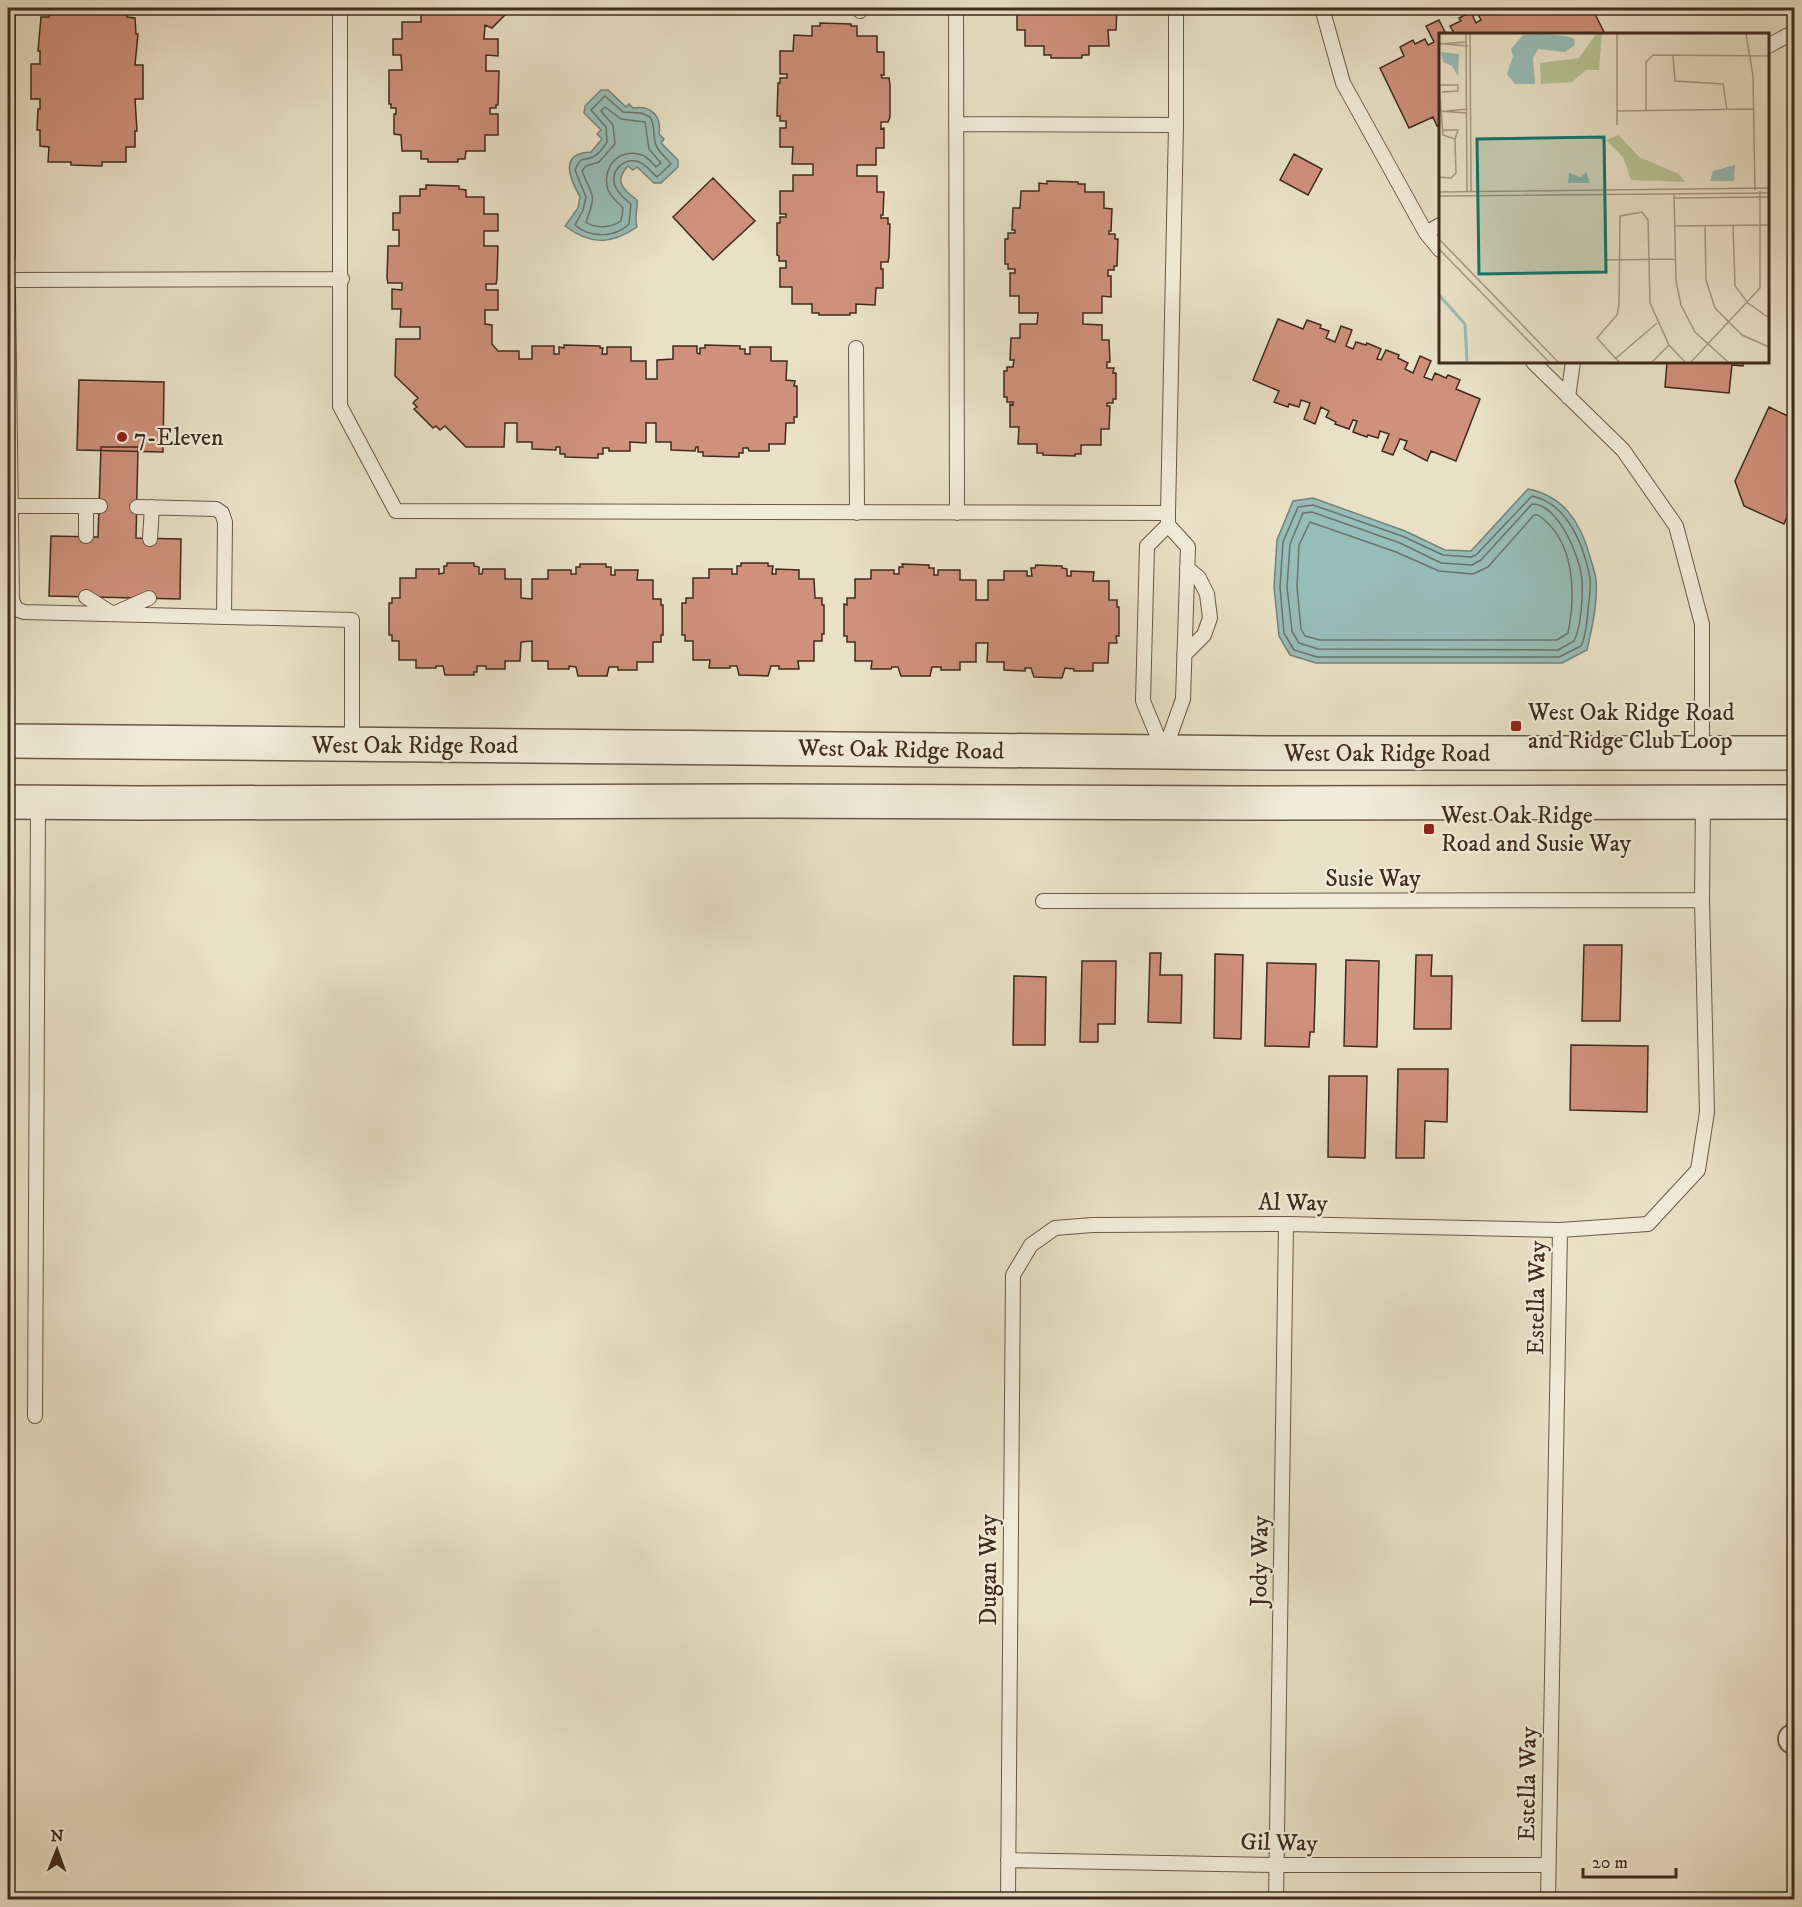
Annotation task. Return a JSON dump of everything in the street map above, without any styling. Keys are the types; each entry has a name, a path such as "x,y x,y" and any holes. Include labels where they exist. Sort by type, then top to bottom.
{"street":[{"name":"West Oak Ridge Road","path":"8,741 1164,752 1794,753"},
{"path":"1702,753 1703,801"},
{"name":"West Oak Ridge Road","path":"23,802 1794,802"}],"lane":[{"path":"8,8 8,255"},
{"path":"340,8 342,279 340,406 396,511 957,513 1168,519"},
{"path":"956,8 957,513"},
{"path":"1164,752 1143,701 1148,546 1168,519 1176,125 1176,8"},
{"path":"1322,8 1343,83 1426,233 1439,249"},
{"path":"1769,45 1794,32"},
{"path":"956,124 1176,125"},
{"path":"1426,233 1439,226"},
{"path":"8,280 342,279"},
{"path":"8,289 12,600 16,609 24,612 113,615 352,620 352,745"},
{"path":"856,348 857,513"},
{"path":"1534,363 1623,450 1676,526 1702,624 1702,753"},
{"path":"1568,397 1573,363"},
{"path":"11,506 93,506 86,536"},
{"path":"150,538 145,507 216,509 222,513 225,522 224,617"},
{"path":"1164,752 1183,699 1188,547 1168,519"},
{"path":"1184,656 1204,635 1210,618 1207,594 1199,578 1187,567"},
{"path":"86,597 113,615"},
{"path":"113,615 149,598"},
{"name":"Estella Way","path":"1548,1899 1560,1230 1648,1224 1698,1170 1707,1112 1702,900 1703,801"},
{"path":"23,802 35,1416"},
{"name":"Susie Way","path":"1043,901 1702,900"},
{"name":"Al Way","path":"1030,1245 1055,1228 1092,1225 1286,1224 1560,1230"},
{"name":"Jody Way","path":"1276,1899 1286,1224"},
{"name":"Dugan Way","path":"1008,1899 1013,1275 1030,1245"},
{"name":"Gil Way","path":"1008,1860 1277,1865 1548,1865"}],"water":[{"path":"601,90 608,90 626,107 629,104 633,108 645,108 654,113 659,122 659,134 664,139 661,143 678,160 678,167 661,183 654,183 637,167 633,170 628,166 621,180 627,192 637,200 637,227 609,240 583,237 565,226 578,208 580,197 570,175 570,162 581,153 591,152 602,139 597,134 601,130 584,113 585,106"},
{"path":"1528,489 1552,498 1561,505 1576,522 1582,533 1596,580 1594,615 1587,650 1562,663 1316,663 1290,655 1279,636 1274,587 1277,540 1293,501 1313,498 1405,531 1445,550 1471,551"}],"building":[{"path":"50,8 127,8 127,17 135,18 136,34 138,34 135,65 143,65 143,99 135,99 137,131 135,131 135,147 126,147 126,162 102,162 102,166 48,162 49,147 40,146 40,130 37,130 40,99 31,99 31,64 40,64 40,51 38,51 41,17 49,17"},
{"path":"397,8 512,8 492,28 485,25 484,39 498,39 498,56 486,55 486,71 499,71 498,105 496,108 490,108 490,114 498,114 498,135 485,135 485,151 466,151 465,159 458,159 458,162 428,162 428,159 421,159 421,151 402,151 401,135 394,134 396,108 391,108 389,104 389,70 402,70 401,55 393,55 393,39 402,39 402,22 421,22 421,11 397,10"},
{"path":"1114,8 1117,9 1116,30 1108,30 1109,46 1089,46 1089,55 1082,55 1082,58 1051,58 1051,55 1044,55 1044,46 1025,46 1025,30 1017,30 1017,9"},
{"path":"1482,8 1592,8 1604,33 1454,33 1450,26 1461,21 1459,18 1471,12 1476,23 1481,20 1476,10"},
{"path":"1439,20 1446,33 1439,33 1439,125 1437,126 1433,117 1409,128 1380,68 1404,56 1400,47 1413,40 1415,44 1425,39 1428,45 1434,42 1426,26"},
{"path":"820,23 851,24 851,26 857,26 857,36 877,36 877,52 884,52 884,75 881,75 882,78 889,78 890,85 890,117 888,122 881,122 881,129 884,128 884,148 876,148 876,165 857,165 857,176 877,176 877,192 884,192 881,218 888,218 888,224 890,224 889,257 888,262 881,262 883,288 876,288 875,305 856,304 856,313 850,313 850,315 812,313 812,304 792,304 792,287 780,287 780,268 786,268 786,261 779,261 777,255 777,223 780,223 780,217 786,217 786,214 780,214 780,191 793,191 793,175 813,175 813,164 792,164 793,147 780,147 780,128 786,128 786,121 780,121 780,116 777,116 778,83 780,83 780,78 787,78 787,74 780,74 780,51 793,51 794,35 812,36 812,26 820,26"},
{"path":"1294,154 1322,169 1308,195 1280,180"},
{"path":"713,178 755,221 713,260 673,217"},
{"path":"1047,181 1078,182 1078,184 1085,184 1085,192 1104,192 1104,208 1112,209 1109,234 1115,234 1115,239 1118,239 1117,266 1114,266 1114,270 1108,270 1108,276 1111,276 1111,297 1102,296 1102,313 1083,313 1083,324 1102,325 1102,340 1109,340 1110,362 1107,362 1107,368 1114,368 1113,373 1116,373 1116,399 1113,399 1113,403 1107,403 1107,406 1110,406 1109,429 1101,429 1101,445 1081,445 1081,454 1075,454 1075,456 1043,455 1043,453 1037,453 1037,444 1018,444 1019,427 1010,427 1010,404 1013,405 1013,402 1007,402 1007,397 1004,397 1004,371 1007,371 1007,367 1013,367 1014,360 1010,360 1011,338 1020,338 1020,324 1037,324 1038,313 1019,313 1019,296 1010,296 1010,273 1015,273 1015,269 1008,269 1008,264 1005,264 1005,239 1008,239 1008,233 1015,233 1015,230 1012,230 1013,208 1020,208 1021,191 1039,191 1039,183 1047,184"},
{"path":"426,185 459,186 459,189 466,190 466,197 484,197 484,214 498,214 498,231 484,231 484,246 498,246 496,284 486,284 486,290 498,290 498,310 485,310 485,324 492,325 492,344 498,351 519,351 519,359 532,359 532,346 554,346 554,354 559,354 559,347 564,348 564,345 600,346 603,348 602,354 607,354 607,347 631,347 631,361 646,361 646,379 657,379 657,360 673,359 673,346 697,346 697,353 700,354 700,348 705,348 705,345 740,346 740,349 745,349 745,354 750,354 750,347 771,347 771,361 787,361 786,380 795,381 794,386 797,386 797,417 794,417 794,423 786,423 785,444 769,444 769,451 749,451 748,448 743,448 743,453 739,453 739,457 703,456 703,452 698,452 698,447 695,451 671,450 671,442 656,442 656,423 646,423 646,443 630,442 630,451 609,451 609,448 603,448 603,454 598,454 598,458 565,457 565,454 560,454 560,447 556,447 556,450 532,449 532,442 517,442 517,423 505,423 504,447 466,447 445,426 440,430 436,426 433,428 414,409 417,407 413,403 418,398 395,376 396,339 420,339 420,327 400,327 401,309 392,309 392,289 402,290 402,283 388,283 387,278 388,246 399,246 399,230 393,230 393,213 400,213 400,196 420,196 420,189 426,189"},
{"path":"1278,319 1303,329 1307,320 1321,325 1320,328 1329,331 1326,338 1335,342 1341,326 1352,330 1346,346 1353,349 1356,342 1366,345 1367,343 1381,349 1377,359 1381,360 1386,350 1399,355 1398,358 1408,363 1405,369 1413,373 1420,356 1431,361 1424,377 1432,380 1435,373 1446,378 1448,375 1460,380 1456,389 1480,399 1456,461 1431,451 1427,461 1404,449 1407,441 1400,439 1393,455 1382,451 1389,434 1380,431 1378,438 1353,432 1357,421 1353,420 1349,429 1335,424 1336,422 1326,417 1329,411 1321,407 1315,424 1304,419 1310,403 1301,400 1299,407 1289,404 1288,407 1274,402 1279,391 1253,380"},
{"path":"1667,363 1743,363 1743,366 1732,365 1729,393 1665,387"},
{"path":"79,380 164,382 163,452 77,450"},
{"path":"1769,407 1794,419 1794,501 1784,524 1744,506 1735,481"},
{"path":"101,447 138,447 136,538 181,539 180,599 49,596 51,536 98,537"},
{"path":"447,563 474,563 474,566 479,567 479,574 482,574 483,569 505,569 505,579 521,579 521,598 532,599 532,579 548,579 548,570 571,570 571,574 576,574 576,567 580,567 580,564 606,564 606,567 611,567 611,575 615,575 615,570 638,570 637,580 653,580 653,599 661,599 661,605 663,605 663,635 661,635 661,642 653,642 653,662 637,662 637,670 618,670 618,667 609,667 607,676 578,676 576,667 548,669 548,661 532,661 532,641 521,642 520,661 505,661 505,669 486,669 486,666 477,666 477,672 474,672 474,675 445,675 443,666 416,668 416,660 399,660 399,641 392,641 392,635 389,635 389,603 392,603 392,598 400,598 400,578 416,578 416,569 439,569 439,574 444,573 444,566 447,566"},
{"path":"741,563 768,563 768,566 773,566 772,574 776,574 776,569 799,570 799,579 814,579 815,598 822,598 822,605 824,605 824,634 822,634 822,641 814,641 814,661 798,661 799,669 779,669 779,666 771,666 768,676 739,675 737,666 709,668 710,660 693,660 693,641 685,641 685,635 682,635 682,603 686,603 686,598 693,598 693,578 709,578 709,569 732,569 732,574 737,574 737,566 741,566"},
{"path":"902,564 929,565 929,568 934,568 934,575 938,575 938,570 960,570 960,580 976,580 976,600 988,600 988,580 1004,580 1004,571 1027,571 1027,576 1032,576 1031,568 1035,568 1036,565 1062,566 1067,569 1067,576 1071,576 1071,571 1094,572 1093,581 1109,581 1109,600 1117,600 1119,636 1116,636 1117,643 1109,643 1108,663 1093,663 1093,671 1074,671 1074,669 1065,668 1062,678 1034,677 1031,668 1025,668 1025,671 1004,670 1004,662 987,662 988,643 976,643 976,662 960,662 960,670 941,670 941,667 932,667 930,676 901,676 898,667 871,669 872,661 855,661 855,642 847,642 847,636 844,636 844,604 847,605 847,598 855,598 855,579 871,579 871,570 894,570 894,574 899,574 899,567 903,567"},
{"path":"1584,945 1622,945 1620,1021 1582,1021"},
{"path":"1150,953 1161,953 1160,975 1182,975 1181,1023 1148,1022"},
{"path":"1215,954 1243,955 1241,1039 1214,1038"},
{"path":"1416,955 1432,955 1431,976 1452,976 1451,1029 1414,1029"},
{"path":"1346,960 1379,961 1377,1047 1344,1046"},
{"path":"1082,961 1116,961 1115,1024 1098,1024 1098,1042 1080,1042"},
{"path":"1267,963 1316,964 1314,1032 1310,1032 1309,1047 1265,1046"},
{"path":"1014,976 1046,977 1045,1045 1013,1045"},
{"path":"1571,1045 1648,1046 1647,1112 1570,1110"},
{"path":"1398,1069 1448,1069 1447,1122 1425,1121 1424,1158 1396,1158"},
{"path":"1329,1076 1367,1076 1365,1158 1328,1157"}],"place":[{"name":"7-Eleven","path":"122,437"},
{"name":"West Oak Ridge Road and Ridge Club Loop","path":"1516,726"},
{"name":"West Oak Ridge Road and Susie Way","path":"1429,829"}]}
